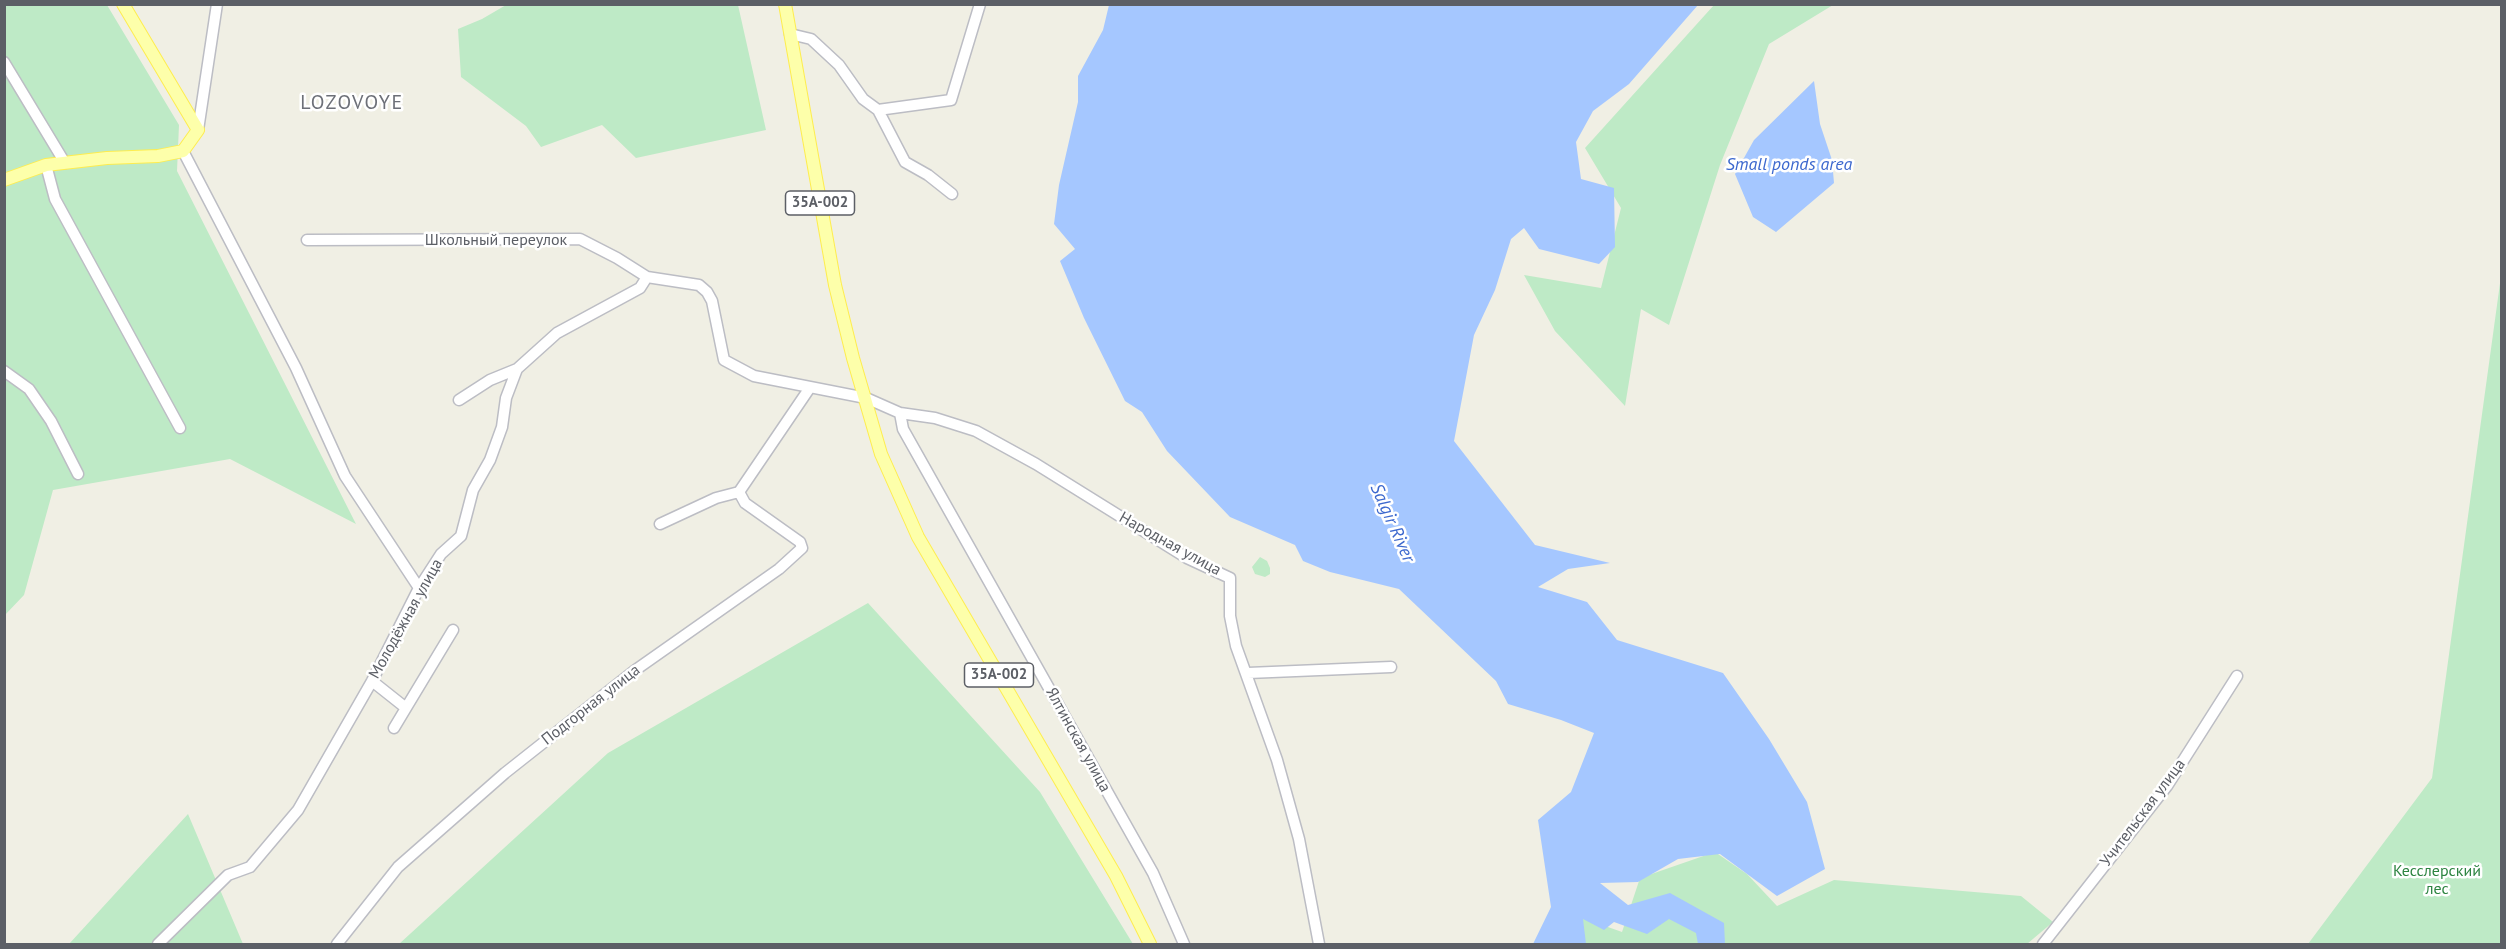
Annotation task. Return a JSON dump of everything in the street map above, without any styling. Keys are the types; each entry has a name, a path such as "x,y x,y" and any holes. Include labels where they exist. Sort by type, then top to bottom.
{"main road":[{"path":"4,180 46,165 158,156 183,151 198,130 123,4"},
{"name":"35А-002","path":"785,4 836,285 853,358 882,454 918,537 1116,876 1150,945"}],"street":[{"path":"198,130 217,4"},
{"path":"878,110 951,100 980,4"},
{"path":"790,34 811,39 839,65 863,99 878,110 905,162 928,175 952,194"},
{"path":"4,62 65,163"},
{"path":"183,151 296,368 345,476 419,588"},
{"path":"46,165 55,199 180,428"},
{"name":"Школьный переулок","path":"307,240 580,239 647,277 699,285 707,292"},
{"name":"Молодёжная улица","path":"158,945 228,875 250,867 298,810 372,681 419,588 441,554 461,536 473,490 490,460 502,427 506,398 517,369 557,333 640,288 647,277"},
{"name":"Народная улица","path":"707,292 712,301 724,360 754,376 809,389 866,398 900,413 935,418 976,431 1036,464 1187,558 1230,578 1230,616 1236,646 1248,673 1277,760 1299,839 1319,945"},
{"path":"459,400 490,381 517,369"},
{"path":"4,370 29,389 51,421 78,474"},
{"path":"660,524 716,498 739,492 809,389"},
{"name":"Ялтинская улица","path":"900,413 903,429 1152,873 1184,945"},
{"name":"Подгорная улица","path":"337,945 398,867 505,772 634,671 779,569 802,548 800,542 787,531 745,503 739,492"},
{"path":"394,728 453,630"},
{"path":"1248,673 1391,667"},
{"name":"Учительская улица","path":"2043,945 2167,786 2236,676"},
{"path":"372,681 406,708"}],"green space":[{"path":"5,5 107,5 179,125 177,171 356,524 230,459 53,490 24,595 5,615"},
{"path":"506,5 738,5 766,130 636,158 602,125 541,147 526,126 461,77 458,29"},
{"path":"1714,5 1833,5 1769,44 1720,165 1669,325 1641,309 1625,406 1555,331 1524,275 1601,288 1621,208 1585,148"},
{"name":"Кесслерский лес","path":"2501,276 2501,944 2308,944 2432,778"},
{"path":"1260,557 1267,561 1270,568 1270,574 1265,577 1255,574 1252,567"},
{"path":"868,603 1040,792 1133,944 399,944 608,753"},
{"path":"188,814 243,944 69,944"},
{"path":"1715,852 1747,874 1777,906 1834,880 2021,896 2053,922 2027,944 1574,944 1574,915 1622,932 1640,878"}],"water":[{"name":"Salgir River","path":"1109,5 1698,5 1629,84 1593,111 1576,142 1581,179 1614,188 1615,247 1599,264 1539,249 1524,228 1511,239 1495,290 1474,335 1454,441 1535,545 1610,563 1568,569 1538,587 1587,602 1617,640 1723,673 1769,739 1807,802 1825,869 1777,896 1720,854 1678,859 1638,882 1600,883 1628,905 1670,893 1724,923 1725,944 1698,944 1696,933 1669,919 1647,934 1614,922 1604,930 1583,919 1586,944 1533,944 1551,907 1538,820 1571,792 1594,733 1508,704 1496,681 1399,589 1330,572 1303,561 1295,545 1230,517 1167,451 1142,412 1125,401 1084,318 1060,261 1075,249 1054,224 1059,185 1078,102 1078,76 1103,30"},
{"name":"Small ponds area","path":"1814,81 1820,124 1832,160 1834,183 1776,232 1753,217 1735,174 1754,140"}],"district":[{"name":"LOZOVOYE","path":"352,103"}]}
